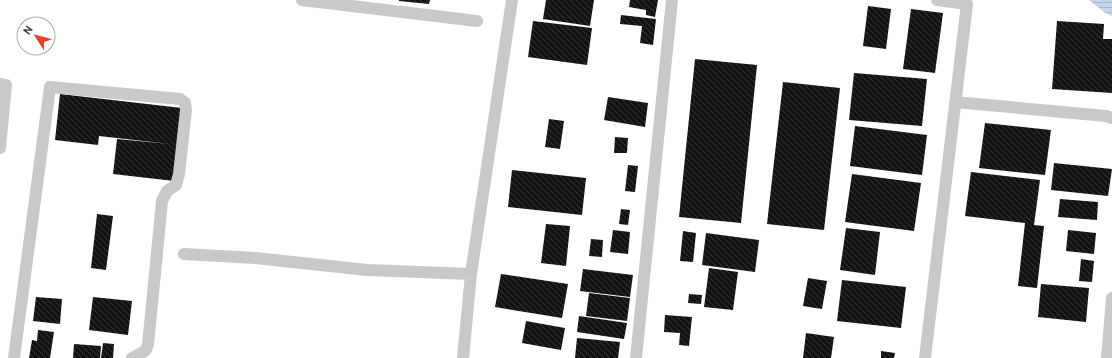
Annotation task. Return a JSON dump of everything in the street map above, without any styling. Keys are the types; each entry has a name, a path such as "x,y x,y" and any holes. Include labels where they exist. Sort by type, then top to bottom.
{"street":[{"path":"302,0 477,21"},
{"path":"462,358 471,274 512,0"},
{"path":"636,358 672,0"},
{"path":"924,358 967,4 937,0"},
{"path":"0,84 6,85 0,148"},
{"path":"14,358 50,87 180,99 185,103 186,110 179,174 176,185 168,192 162,201 148,345 145,351 132,358"},
{"path":"955,102 1106,116 1112,118"},
{"path":"184,254 255,258 367,270 471,274"},
{"path":"1107,358 1112,298"}],"water":[{"path":"1089,0 1112,0 1112,16 1104,12"}],"building":[{"path":"399,0 430,0 429,4"},
{"path":"546,0 594,0 590,26 543,19"},
{"path":"630,0 658,0 655,17 646,15 646,10 629,7"},
{"path":"868,6 891,9 886,49 863,46"},
{"path":"911,9 943,13 935,73 903,69"},
{"path":"621,15 656,19 653,45 640,43 642,26 620,24"},
{"path":"533,21 592,28 587,65 528,57"},
{"path":"1057,21 1104,24 1103,39 1112,39 1112,93 1052,89"},
{"path":"695,59 757,65 741,223 679,217"},
{"path":"854,73 927,79 922,126 849,120"},
{"path":"783,82 840,88 824,230 767,224"},
{"path":"60,94 182,108 174,181 113,174 117,139 170,144 99,136 98,145 55,140"},
{"path":"608,97 648,103 645,127 604,120"},
{"path":"549,119 564,121 560,149 545,147"},
{"path":"985,123 1051,130 1045,175 979,168"},
{"path":"855,126 927,135 922,175 850,166"},
{"path":"615,137 628,138 627,153 614,153"},
{"path":"1054,163 1112,169 1108,196 1051,190"},
{"path":"628,165 638,166 635,192 625,191"},
{"path":"512,170 586,178 582,215 508,207"},
{"path":"971,172 1040,180 1034,225 1044,226 1037,288 1018,286 1025,223 965,216"},
{"path":"852,174 921,183 914,231 845,222"},
{"path":"1060,199 1098,202 1097,220 1058,217"},
{"path":"621,209 630,210 628,225 619,224"},
{"path":"97,214 113,216 106,270 91,268"},
{"path":"546,224 570,226 566,266 541,263"},
{"path":"846,228 880,232 875,275 840,270"},
{"path":"613,230 630,232 628,254 610,252"},
{"path":"1068,230 1096,233 1094,254 1066,251"},
{"path":"683,231 696,233 693,262 680,261"},
{"path":"706,233 759,240 755,272 702,265"},
{"path":"591,239 603,240 602,257 589,256"},
{"path":"1081,259 1094,261 1092,282 1079,281"},
{"path":"709,268 738,272 733,310 704,307"},
{"path":"583,269 633,275 630,297 580,291"},
{"path":"501,274 568,284 562,318 495,307"},
{"path":"808,278 827,281 822,309 803,306"},
{"path":"842,280 906,287 901,328 837,321"},
{"path":"1041,284 1089,288 1086,322 1038,317"},
{"path":"589,293 630,298 627,321 586,316"},
{"path":"689,294 702,295 701,304 688,303"},
{"path":"36,297 62,299 60,324 33,321"},
{"path":"93,297 132,301 128,335 89,330"},
{"path":"665,315 692,317 689,346 679,345 680,333 664,332"},
{"path":"579,316 627,323 624,339 577,332"},
{"path":"526,321 565,328 561,350 522,343"},
{"path":"38,330 54,332 50,358 29,358 32,340 37,341"},
{"path":"806,333 834,337 831,358 803,358"},
{"path":"577,338 620,342 618,358 575,358"},
{"path":"103,343 114,344 113,358 101,358"},
{"path":"74,344 101,346 100,358 73,358"},
{"path":"881,351 895,353 894,358 881,358"}]}
